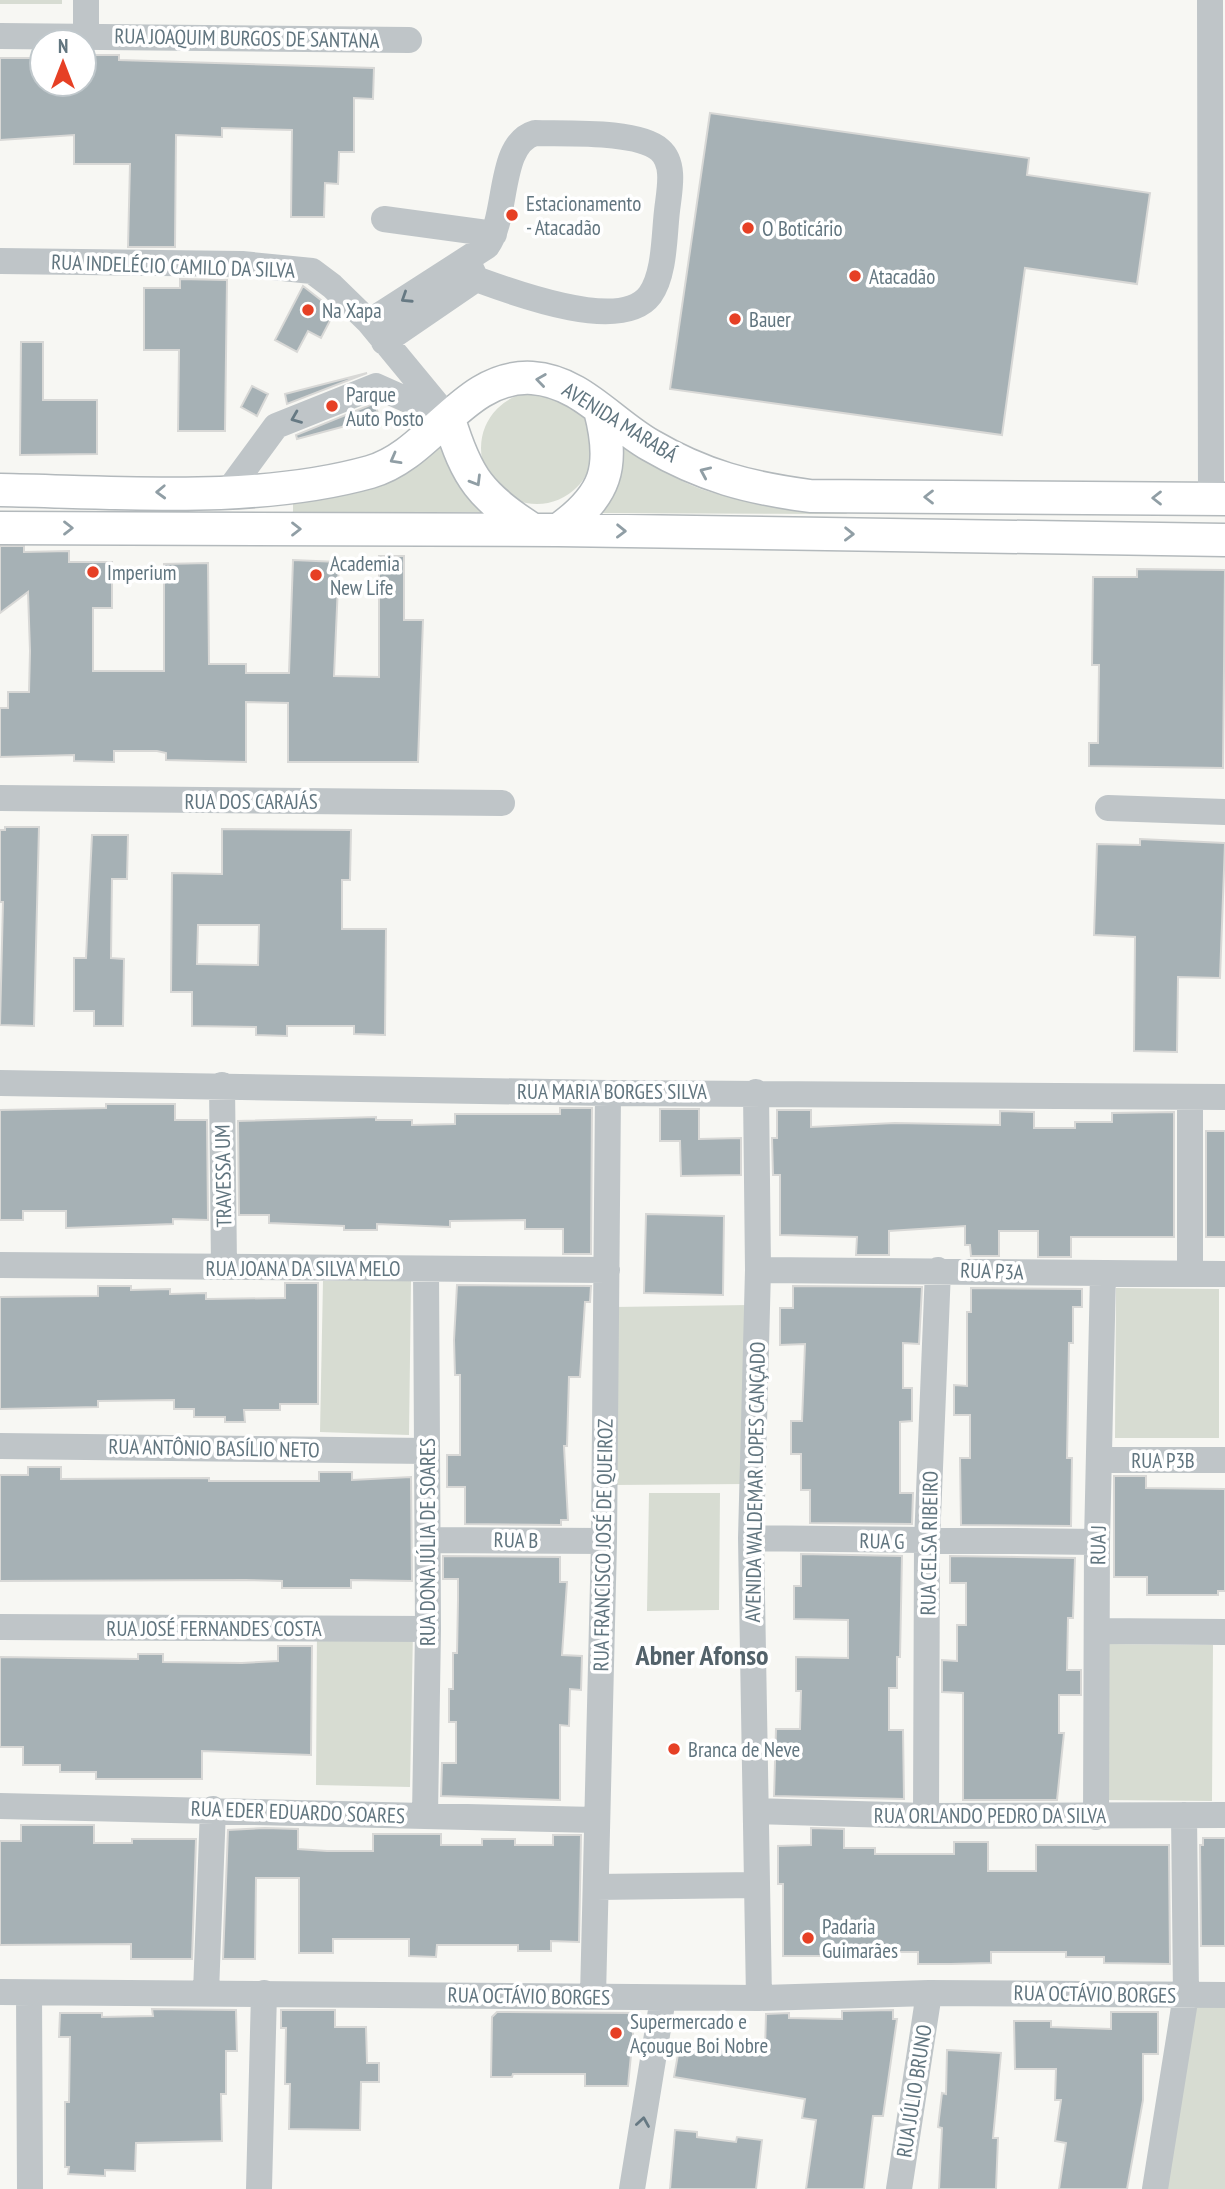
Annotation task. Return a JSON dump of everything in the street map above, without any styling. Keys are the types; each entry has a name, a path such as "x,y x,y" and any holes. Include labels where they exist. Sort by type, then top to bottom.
{"main road":[{"name":"AVENIDA MARABÁ","path":"0,490 141,493 319,484 374,471 414,449 471,398 500,383 530,378 557,382 579,392 648,444 709,475 754,489 810,496 1218,499"},
{"path":"545,530 590,502 603,484 609,461 608,441 600,410"},
{"path":"449,419 462,458 482,492 496,506 545,530"},
{"path":"0,527 545,530 1225,540"}],"street":[{"path":"86,0 86,28"},
{"path":"1215,12 1218,499"},
{"name":"RUA JOAQUIM BURGOS DE SANTANA","path":"0,36 28,36"},
{"name":"RUA JOAQUIM BURGOS DE SANTANA","path":"98,36 409,40"},
{"path":"377,332 472,269 494,234 511,157 516,143 523,136 535,133 619,137 644,141 659,148 668,159 670,176 661,261 649,296 639,303 607,310 579,308 527,298 472,269"},
{"path":"384,219 494,234"},
{"name":"RUA INDELÉCIO CAMILO DA SILVA","path":"0,261 242,264 312,271 332,286 377,332 449,419"},
{"path":"229,490 276,426 376,386 449,419"},
{"name":"RUA DOS CARAJÁS","path":"0,799 502,803"},
{"path":"1108,808 1225,811"},
{"name":"RUA MARIA BORGES SILVA","path":"0,1083 608,1093 1225,1097"},
{"name":"TRAVESSA UM","path":"222,1085 224,1267"},
{"name":"AVENIDA WALDEMAR LOPES CANÇADO","path":"756,1092 758,1270 751,1538 755,1885 760,1998"},
{"name":"RUA FRANCISCO JOSÉ DE QUEIROZ","path":"593,1996 604,1541 608,1093"},
{"path":"1190,1097 1190,1273"},
{"name":"RUA JOANA DA SILVA MELO","path":"0,1265 607,1270"},
{"name":"RUA DONA JÚLIA DE SOARES","path":"425,1815 428,1629 426,1269"},
{"name":"RUA P3A","path":"758,1270 1225,1274"},
{"name":"RUA CELSA RIBEIRO","path":"926,1816 927,1542 938,1270"},
{"name":"RUA J","path":"1096,1817 1097,1542 1103,1274"},
{"name":"RUA ANTÔNIO BASÍLIO NETO","path":"0,1446 427,1451"},
{"name":"RUA P3B","path":"1100,1460 1225,1461"},
{"name":"RUA G","path":"751,1538 1097,1542"},
{"name":"RUA B","path":"428,1540 604,1541"},
{"name":"RUA JOSÉ FERNANDES COSTA","path":"0,1627 428,1629"},
{"path":"1097,1631 1225,1632"},
{"name":"RUA EDER EDUARDO SOARES","path":"0,1806 596,1820"},
{"path":"206,1992 213,1809"},
{"name":"RUA ORLANDO PEDRO DA SILVA","path":"756,1811 926,1816 1225,1815"},
{"path":"1154,2189 1186,1995 1184,1815"},
{"path":"596,1887 755,1885"},
{"name":"RUA OCTÁVIO BORGES","path":"0,1992 663,1998 929,1993 1225,1995"},
{"path":"29,1993 30,2189"},
{"path":"259,2189 264,1993"},
{"name":"RUA JÚLIO BRUNO","path":"898,2189 929,1993"},
{"path":"632,2189 663,1998"}],"shaded area":[{"path":"0,0 62,0 62,4 0,4"},
{"path":"537,392 558,396 577,408 589,427 593,448 589,469 577,488 558,500 537,504 516,500 497,488 485,469 481,448 485,427 497,408 516,396"},
{"path":"619,437 665,471 701,489 740,499 842,506 847,514 592,513"},
{"path":"448,441 458,480 483,512 293,513 293,498 414,466"},
{"path":"323,1281 411,1281 409,1435 320,1432"},
{"path":"1116,1288 1219,1289 1219,1438 1115,1438"},
{"path":"748,1305 745,1484 613,1485 615,1307"},
{"path":"649,1493 720,1493 719,1610 647,1611"},
{"path":"317,1630 413,1631 410,1787 316,1785"},
{"path":"1103,1644 1213,1645 1212,1801 1102,1800"},
{"path":"1195,2005 1225,2005 1225,2189 1166,2189"}],"building":[{"path":"98,55 119,55 119,60 374,68 373,99 354,98 354,152 339,152 338,184 325,183 324,217 291,217 292,130 222,128 222,137 176,135 175,247 128,247 130,164 74,164 74,135 0,140 0,58 28,58 28,98 98,98"},
{"name":"Atacadão","path":"710,113 1029,158 1027,175 1150,193 1137,284 1025,268 1002,435 670,389"},
{"path":"180,279 227,280 225,431 178,431 179,350 144,350 144,288 180,288"},
{"path":"303,286 335,311 321,338 308,331 297,352 275,340"},
{"path":"21,342 43,342 43,400 97,400 97,454 20,455"},
{"path":"367,373 287,404 285,394"},
{"path":"252,386 268,394 257,416 241,407"},
{"path":"375,403 379,417 297,439 296,435"},
{"path":"0,546 24,546 24,552 69,551 69,562 112,562 112,608 93,608 93,671 164,671 164,564 208,563 209,664 246,664 246,673 289,673 293,560 339,562 334,676 379,677 379,556 404,556 404,620 423,620 418,762 288,762 288,703 246,702 246,762 166,760 166,753 157,751 114,751 114,762 74,761 74,755 0,757 0,708 8,708 8,692 29,692 30,651 28,592 0,613"},
{"path":"1137,569 1225,570 1223,768 1089,766 1089,743 1098,743 1099,665 1092,665 1093,577 1137,577"},
{"path":"5,827 39,827 34,1026 0,1025 3,902 0,902 0,830 5,830"},
{"path":"222,829 351,830 350,880 342,880 342,929 386,929 385,1035 354,1034 354,1026 287,1026 287,1036 256,1035 256,1027 192,1026 192,992 171,992 172,873 222,874","holes":["198,925 259,925 258,965 197,964"]},
{"path":"92,835 128,835 127,879 112,879 111,958 124,959 123,1026 94,1026 94,1011 74,1011 74,958 86,958"},
{"path":"1140,839 1225,843 1220,978 1178,977 1177,1052 1134,1051 1135,937 1094,935 1097,844 1140,845"},
{"path":"106,1104 175,1104 175,1120 207,1120 208,1220 173,1219 173,1224 66,1228 66,1211 23,1211 23,1220 0,1220 0,1110 106,1108"},
{"path":"560,1108 592,1108 591,1254 563,1254 563,1229 525,1229 525,1220 450,1221 450,1227 377,1224 377,1230 344,1230 344,1226 269,1223 269,1215 239,1215 238,1121 376,1117 376,1120 412,1120 412,1125 455,1124 455,1114 560,1114"},
{"path":"660,1109 699,1109 699,1139 741,1138 741,1175 681,1176 680,1141 660,1141"},
{"path":"777,1110 811,1110 811,1127 895,1123 1000,1125 1000,1111 1034,1112 1034,1128 1075,1128 1075,1122 1112,1122 1112,1113 1174,1112 1174,1237 1071,1237 1071,1257 1038,1257 1038,1231 999,1231 999,1256 971,1256 970,1245 965,1245 965,1226 889,1231 889,1255 856,1255 857,1237 780,1235 780,1175 773,1175 772,1138 777,1138"},
{"path":"1206,1131 1225,1131 1225,1237 1206,1237"},
{"path":"646,1214 724,1216 723,1295 644,1293"},
{"path":"285,1283 318,1283 318,1404 280,1404 280,1410 244,1410 245,1422 225,1422 225,1417 194,1417 194,1409 174,1409 174,1400 98,1401 98,1407 0,1409 0,1297 98,1296 98,1286 131,1286 131,1290 170,1289 170,1294 206,1293 206,1299 285,1298"},
{"path":"457,1285 591,1286 590,1302 585,1302 580,1377 569,1377 567,1446 564,1446 568,1520 561,1520 561,1525 465,1524 465,1487 447,1487 447,1455 460,1455 460,1375 455,1375 454,1340"},
{"path":"793,1286 922,1287 919,1344 903,1343 903,1388 912,1388 912,1421 900,1422 900,1493 913,1493 912,1524 810,1523 810,1490 801,1490 801,1454 791,1454 791,1421 802,1421 805,1344 780,1345 780,1308 793,1308"},
{"path":"971,1288 1082,1289 1082,1307 1073,1307 1073,1343 1069,1343 1067,1458 1072,1458 1071,1526 961,1525 960,1458 970,1458 970,1415 954,1415 954,1385 967,1386 967,1312 971,1312"},
{"path":"28,1467 61,1467 61,1479 209,1478 209,1481 319,1481 319,1472 352,1472 352,1480 411,1477 412,1581 351,1580 351,1588 282,1588 282,1581 245,1580 0,1581 0,1475 28,1475"},
{"path":"1114,1476 1146,1476 1146,1488 1225,1489 1225,1591 1218,1591 1218,1595 1147,1595 1147,1577 1114,1577"},
{"path":"801,1554 902,1556 900,1657 897,1657 897,1688 889,1688 889,1730 903,1730 904,1799 774,1796 776,1729 800,1729 801,1691 796,1691 796,1657 848,1658 848,1620 794,1619 794,1586 801,1586"},
{"path":"443,1556 560,1557 560,1582 567,1582 562,1655 582,1656 581,1690 570,1689 569,1726 560,1725 560,1800 441,1796 442,1763 456,1763 456,1722 449,1722 449,1689 453,1689 453,1653 457,1653 458,1600 458,1579 443,1579"},
{"path":"950,1556 1075,1558 1073,1618 1068,1618 1067,1670 1081,1670 1081,1695 1059,1695 1059,1733 1064,1733 1057,1800 963,1800 963,1693 942,1692 942,1660 957,1661 957,1625 966,1625 966,1583 950,1583"},
{"path":"278,1646 312,1646 311,1755 202,1751 202,1779 96,1779 96,1772 60,1772 60,1765 23,1765 23,1747 0,1747 0,1657 138,1659 138,1654 163,1654 163,1662 242,1663 278,1661"},
{"path":"21,1825 94,1825 94,1843 132,1843 132,1839 196,1839 192,1959 131,1959 131,1944 0,1945 0,1841 21,1841"},
{"path":"811,1828 844,1829 844,1848 875,1848 875,1854 954,1854 954,1842 988,1842 988,1871 1036,1871 1036,1845 1169,1845 1170,1964 1104,1963 1104,1957 1066,1957 1066,1952 991,1952 991,1963 951,1964 918,1964 918,1952 881,1952 881,1956 783,1956 783,1884 778,1884 778,1846 811,1845"},
{"path":"298,1829 298,1849 327,1851 373,1851 373,1834 441,1834 441,1845 482,1845 482,1839 515,1839 515,1845 553,1845 553,1835 581,1835 579,1942 551,1941 551,1951 518,1951 518,1945 437,1945 436,1957 409,1956 409,1939 333,1939 333,1953 299,1953 299,1878 256,1878 255,1959 223,1959 228,1830"},
{"path":"1203,1838 1225,1838 1225,1946 1201,1946 1200,1845 1203,1845"},
{"path":"152,2009 236,2010 237,2051 226,2051 226,2094 221,2094 222,2141 136,2143 135,2171 105,2170 105,2176 68,2174 69,2167 65,2167 65,2102 69,2102 70,2037 59,2037 60,2013 102,2013 102,2017 153,2016"},
{"path":"281,2010 335,2010 335,2027 366,2027 367,2063 379,2063 379,2082 361,2082 360,2130 289,2129 290,2084 285,2084 286,2028 281,2028"},
{"path":"893,2010 893,2019 897,2019 883,2116 873,2116 864,2189 806,2189 816,2120 802,2118 805,2099 674,2077 680,2043 737,2052 765,2050 766,2014 789,2013 789,2018 842,2019 842,2011"},
{"path":"497,2012 635,2013 628,2086 585,2086 585,2074 513,2074 512,2077 491,2077 492,2017"},
{"path":"1111,2012 1158,2012 1158,2054 1143,2054 1143,2100 1127,2189 1059,2189 1066,2143 1055,2141 1061,2100 1055,2100 1056,2069 1015,2069 1014,2021 1051,2021 1051,2027 1111,2029"},
{"path":"947,2050 1001,2053 993,2138 998,2138 996,2189 939,2189 942,2128 938,2127 942,2093 946,2094"},
{"path":"675,2130 697,2132 697,2137 736,2142 737,2137 762,2140 756,2189 670,2189"}],"place":[{"name":"Estacionamento - Atacadão","path":"512,215"},
{"name":"O Boticário","path":"748,228"},
{"name":"Atacadão","path":"855,276"},
{"name":"Na Xapa","path":"308,310"},
{"name":"Bauer","path":"735,319"},
{"name":"Parque Auto Posto","path":"332,406"},
{"name":"Imperium","path":"93,572"},
{"name":"Academia New Life","path":"316,575"},
{"name":"Branca de Neve","path":"674,1749"},
{"name":"Padaria Guimarães","path":"808,1938"},
{"name":"Supermercado e Açougue Boi Nobre","path":"616,2033"}],"district":[{"name":"Abner Afonso","path":"702,1654"}]}
